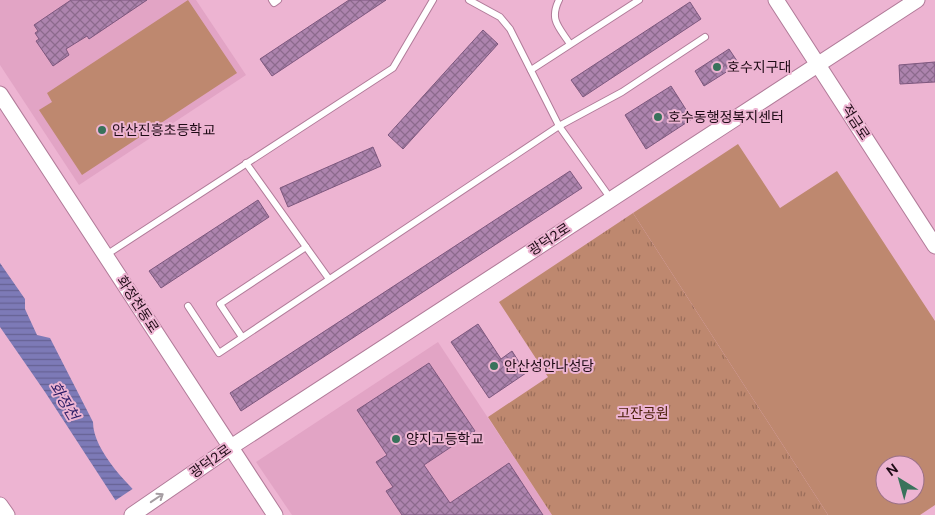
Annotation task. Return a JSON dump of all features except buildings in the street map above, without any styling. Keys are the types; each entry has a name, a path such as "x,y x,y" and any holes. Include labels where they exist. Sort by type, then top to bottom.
{"street":[{"name":"적금로","path":"776,0 935,246"},
{"name":"광덕2로","path":"132,515 231,447 917,0"},
{"name":"화정천동로","path":"0,94 275,515"},
{"path":"0,505 7,515"}],"lane":[{"path":"272,0 274,2 278,0"},
{"path":"106,255 393,68 433,0"},
{"path":"469,0 500,17 510,28 559,126 611,199"},
{"path":"560,0 555,8 554,19 570,44"},
{"path":"531,70 640,0"},
{"path":"188,306 220,353 559,126 622,92 705,38"},
{"path":"246,163 329,279"},
{"path":"242,337 220,304 306,247"}],"shaded area":[{"name":"안산진흥초등학교","path":"0,0 196,0 246,75 79,185 0,65"},
{"name":"양지고등학교","path":"438,342 552,515 292,515 256,462"}],"green space":[{"path":"188,0 237,73 82,175 39,110 52,102 47,93"},
{"path":"738,144 780,208 837,171 935,321 935,505 920,515 828,515 633,213"},
{"name":"고잔공원","path":"633,213 828,515 552,515 488,417 548,377 499,302"}],"water":[{"name":"화정천","path":"0,263 25,299 25,309 37,335 50,338 93,422 100,447 108,460 129,485 160,515 125,515 0,327"}],"pier":[{"path":"134,488 162,515 122,515 113,502"}],"place":[{"name":"호수지구대","path":"717,67"},
{"name":"호수동행정복지센터","path":"658,117"},
{"name":"안산진흥초등학교","path":"102,130"},
{"name":"안산성안나성당","path":"494,366"},
{"name":"양지고등학교","path":"396,439"}]}
